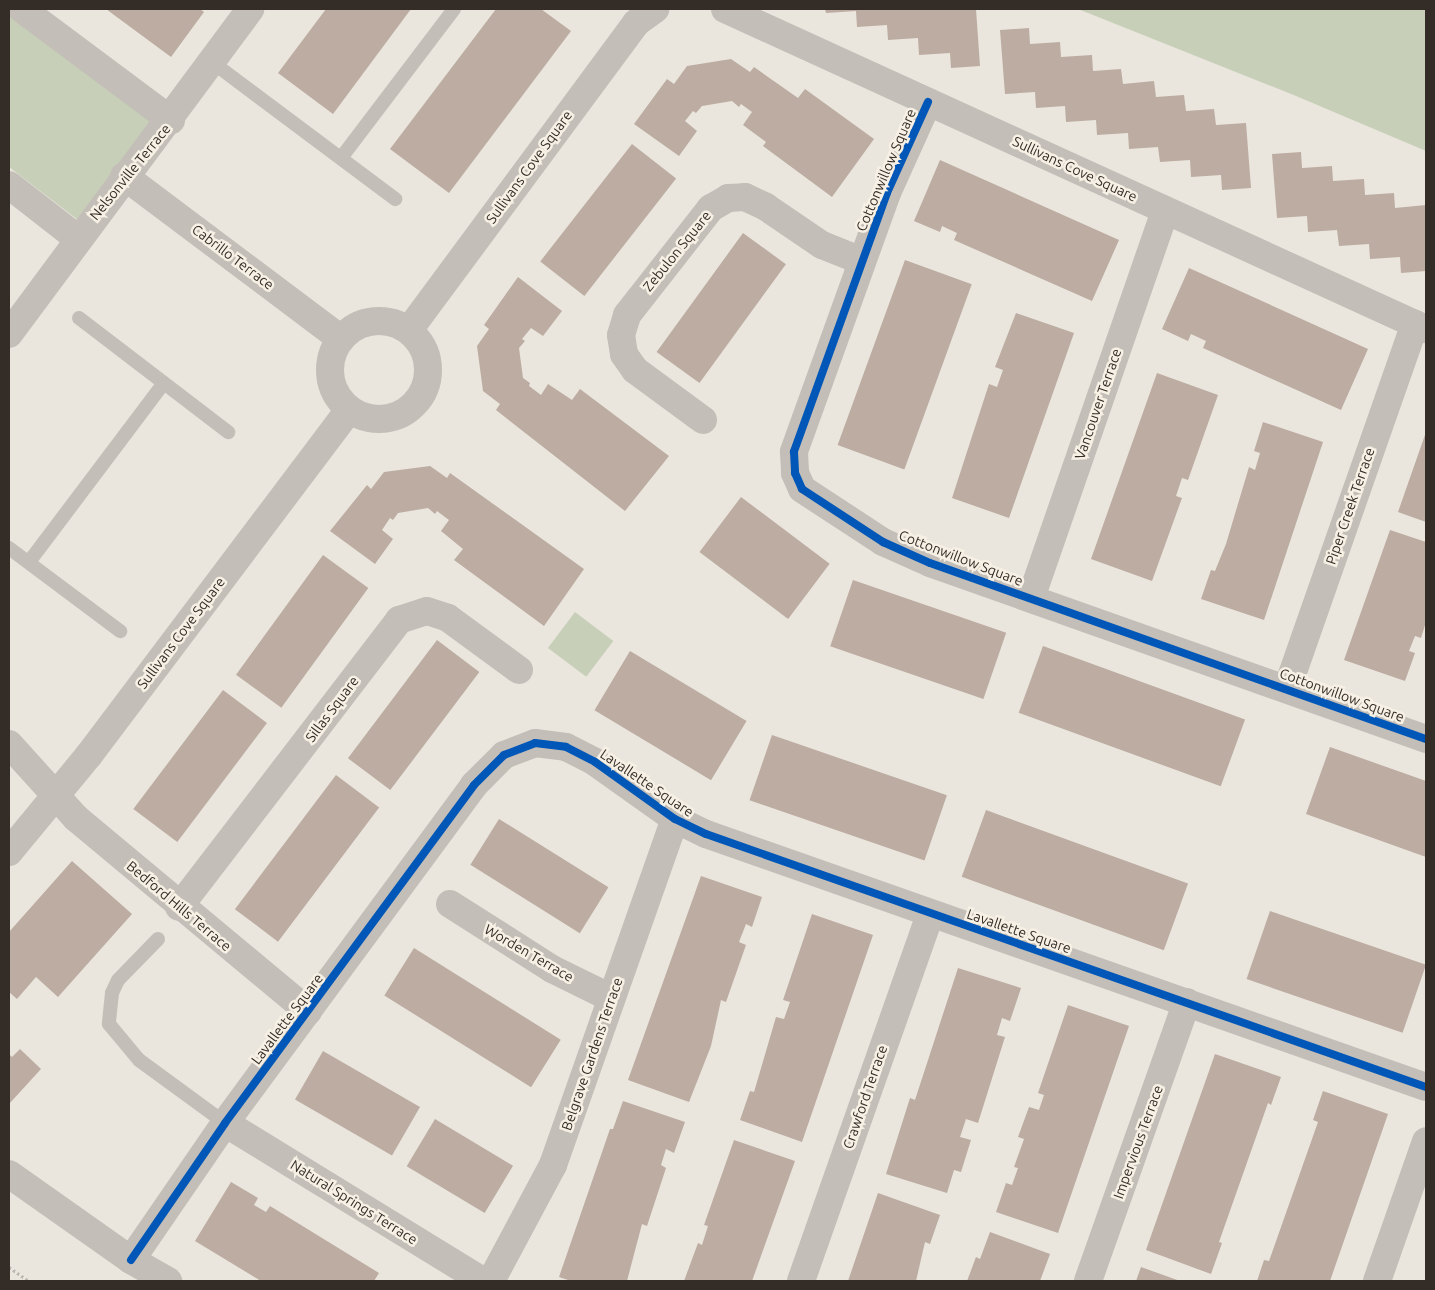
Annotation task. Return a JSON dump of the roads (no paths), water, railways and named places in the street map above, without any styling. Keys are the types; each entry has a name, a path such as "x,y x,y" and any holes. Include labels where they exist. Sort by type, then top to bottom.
{"street":[{"path":"22,9 171,120"},
{"name":"Nelsonville Terrace","path":"9,334 77,238 124,176 171,120 250,9"},
{"name":"Sullivans Cove Square","path":"409,330 636,23 655,9"},
{"name":"Sullivans Cove Square","path":"725,9 1421,327"},
{"name":"Cottonwillow Square","path":"928,102 891,184 794,452 795,473 802,489 883,542 1031,598 1426,739"},
{"name":"Cabrillo Terrace","path":"124,176 341,339"},
{"path":"9,185 77,238"},
{"name":"Zebulon Square","path":"703,420 635,370 624,354 621,336 627,315 711,208 728,198 745,197 766,207 822,246 862,261"},
{"name":"Vancouver Terrace","path":"1031,598 1166,211"},
{"path":"388,321 409,330 420,342 428,358 429,376 424,392 413,407 399,416 382,420 364,418 349,410 332,384 331,360 341,339 366,322 388,321"},
{"name":"Piper Creek Terrace","path":"1287,688 1421,327"},
{"name":"Sullivans Cove Square","path":"9,852 56,795 349,410"},
{"name":"Sillas Square","path":"179,906 399,620 426,611 448,618 519,670"},
{"name":"Lavallette Square","path":"131,1260 225,1123 474,785 504,755 535,742 566,747 595,762 675,819 706,834 1426,1087"},
{"name":"Bedford Hills Terrace","path":"9,744 76,818 179,906 308,1011"},
{"name":"Belgrave Gardens Terrace","path":"491,1281 553,1165 675,819"},
{"name":"Worden Terrace","path":"450,904 552,969 611,998"},
{"name":"Crawford Terrace","path":"801,1281 930,914"},
{"name":"Impervious Terrace","path":"1088,1281 1187,1002"},
{"name":"Natural Springs Terrace","path":"225,1123 483,1281"},
{"path":"1377,1281 1426,1141"},
{"path":"9,1174 131,1260 168,1281"}],"lane":[{"path":"341,158 454,9"},
{"path":"212,62 395,199"},
{"path":"79,318 228,432"},
{"path":"29,562 163,384"},
{"path":"9,548 120,631"},
{"path":"158,939 118,980 112,993 109,1024 139,1060 225,1123"}]}
